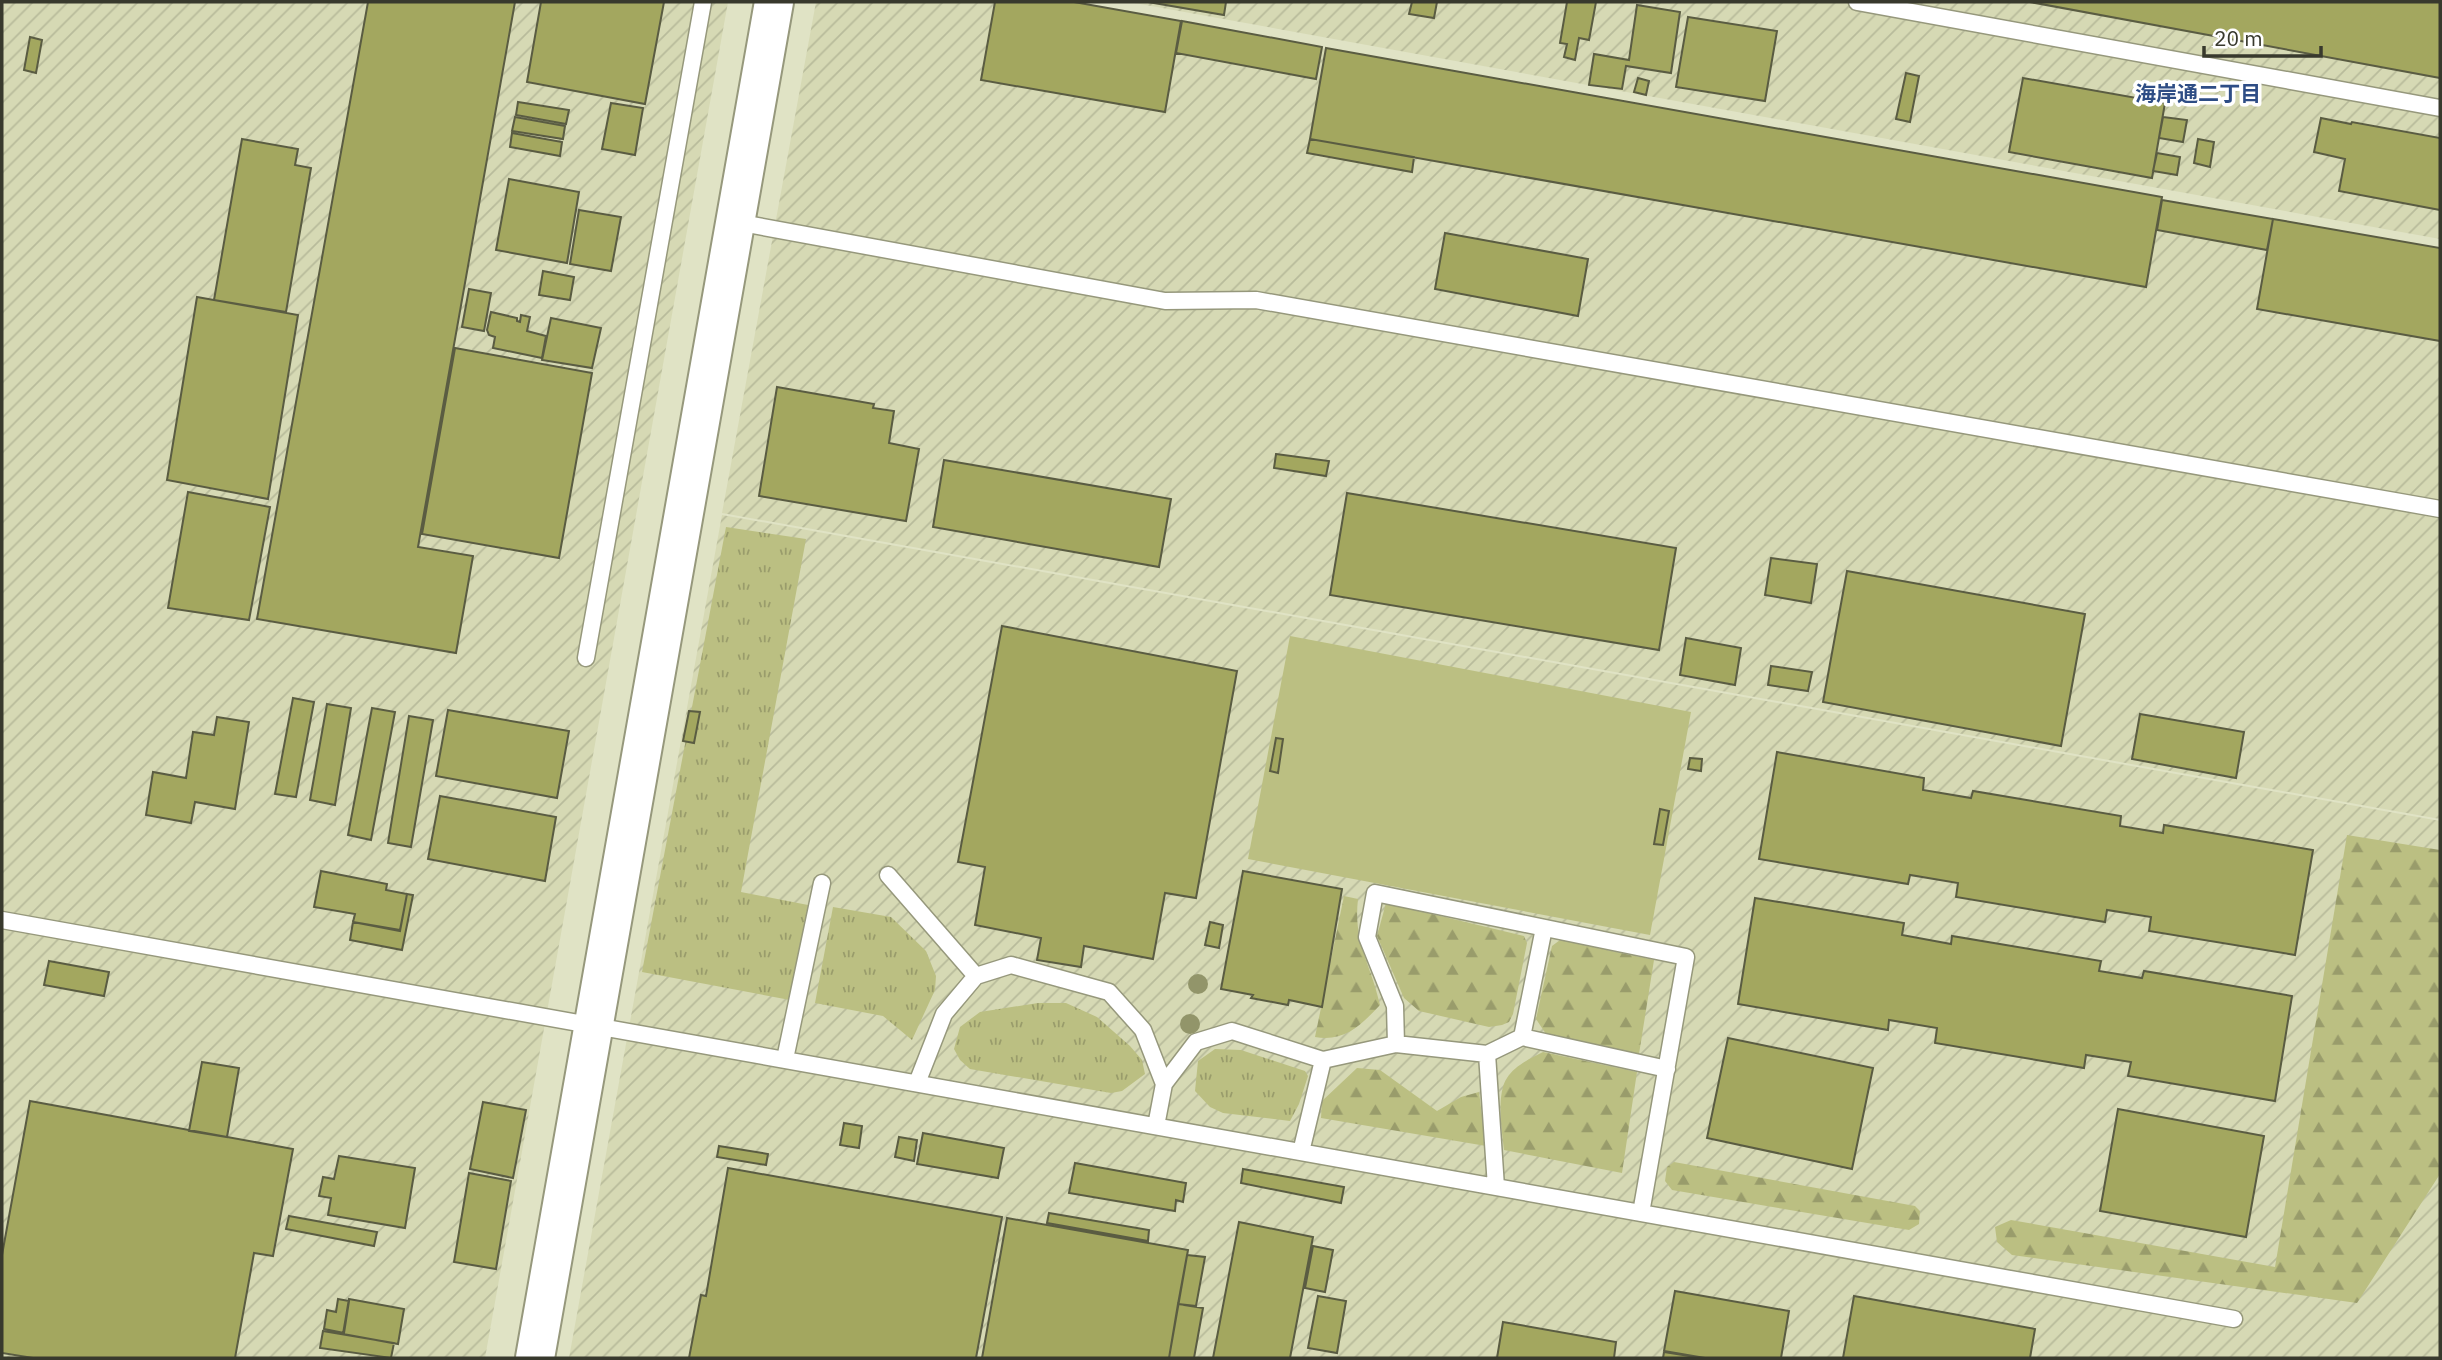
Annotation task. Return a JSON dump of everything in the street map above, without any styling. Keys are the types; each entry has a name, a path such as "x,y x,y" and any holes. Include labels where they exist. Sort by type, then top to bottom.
{"street":[{"path":"535,1358 774,2"}],"lane":[{"path":"586,658 703,2"},
{"path":"1857,2 2440,108"},
{"path":"736,222 1165,301 1256,300 2440,509"},
{"path":"888,875 975,976"},
{"path":"785,1059 822,883"},
{"path":"1395,1044 1395,1006 1367,937 1375,893 1686,957 1641,1213"},
{"path":"2,920 2234,1319"},
{"path":"1522,1037 1544,928"},
{"path":"918,1083 944,1014 975,976 1011,965 1109,992 1143,1030 1164,1084"},
{"path":"1156,1126 1164,1084 1196,1042 1232,1031 1323,1060 1395,1044 1487,1054 1522,1037 1667,1069"},
{"path":"1487,1054 1496,1187"},
{"path":"1301,1152 1323,1060"}],"shaded area":[{"path":"2,2 728,2 485,1358 2,1358"},
{"path":"816,2 1066,2 2440,250 2440,819 722,513"},
{"path":"1129,2 2440,2 2440,239"},
{"path":"722,515 2440,821 2440,1358 569,1358"}],"green space":[{"path":"726,527 806,539 741,892 808,905 790,1000 642,972"},
{"path":"1290,636 1691,712 1650,935 1248,859"},
{"path":"2347,835 2440,850 2440,1174 2357,1303 2012,1255 1997,1242 1995,1227 2011,1220 2275,1267"},
{"path":"1344,896 1358,899 1360,941 1380,1005 1359,1025 1344,1034 1326,1038 1315,1037"},
{"path":"1386,903 1524,936 1527,943 1513,1014 1509,1022 1489,1027 1419,1011 1404,998 1377,936"},
{"path":"833,907 891,917 926,951 936,976 935,990 912,1040 883,1016 815,1003"},
{"path":"1560,940 1654,960 1639,1054 1546,1034 1536,1019 1552,946"},
{"path":"1038,1003 1066,1003 1097,1017 1142,1060 1145,1074 1122,1091 1111,1093 970,1069 960,1060 954,1049 960,1027 980,1012"},
{"path":"1215,1049 1241,1050 1305,1071 1308,1076 1290,1121 1223,1113 1210,1107 1195,1091 1198,1061"},
{"path":"1543,1052 1637,1072 1622,1173 1504,1150 1501,1113 1504,1085 1514,1070"},
{"path":"1357,1068 1380,1070 1437,1111 1461,1097 1479,1092 1486,1146 1321,1118 1322,1101"},
{"path":"1674,1162 1915,1206 1920,1211 1919,1224 1909,1230 1672,1190 1665,1181 1667,1167"}],"building":[{"path":"368,2 515,2 418,547 473,556 456,653 257,619"},
{"path":"541,2 664,2 645,104 527,82"},
{"path":"995,2 1074,2 1181,21 1165,112 981,80"},
{"path":"1148,2 1226,2 1224,15"},
{"path":"1412,2 1437,2 1434,18 1409,14"},
{"path":"1567,2 1596,2 1589,40 1579,38 1575,60 1564,57 1567,44 1560,43"},
{"path":"2030,2 2440,2 2440,78"},
{"path":"1637,5 1680,12 1671,73 1626,66 1622,89 1589,85 1594,54 1629,60"},
{"path":"1688,17 1777,31 1765,101 1676,87"},
{"path":"1182,21 1322,47 1316,79 1176,53"},
{"path":"30,37 42,40 36,73 24,70"},
{"path":"1326,48 2162,197 2146,287 1310,139"},
{"path":"1906,73 1919,76 1910,122 1896,119"},
{"path":"1638,78 1649,81 1646,95 1634,92"},
{"path":"2023,78 2165,103 2152,178 2009,152"},
{"path":"518,102 569,110 566,124 516,115"},
{"path":"611,103 643,108 635,155 602,149"},
{"path":"515,117 565,126 563,139 512,131"},
{"path":"2163,117 2187,120 2183,142 2159,138"},
{"path":"2321,118 2440,138 2440,210 2339,191 2345,159 2314,152"},
{"path":"512,133 562,142 560,156 510,147"},
{"path":"242,139 298,149 295,165 311,168 286,312 214,300"},
{"path":"1310,139 1414,157 1412,172 1307,153"},
{"path":"2198,139 2214,142 2210,167 2194,163"},
{"path":"2157,153 2180,157 2177,175 2153,171"},
{"path":"509,179 579,192 567,263 496,250"},
{"path":"2162,200 2273,219 2267,250 2157,230"},
{"path":"579,210 621,217 611,271 570,264"},
{"path":"2273,219 2440,248 2440,341 2257,309"},
{"path":"1445,233 1588,259 1578,316 1435,289"},
{"path":"543,271 574,277 570,300 539,295"},
{"path":"469,289 491,293 484,331 462,327"},
{"path":"197,297 298,315 268,499 167,480"},
{"path":"491,312 517,318 520,322 521,315 530,317 527,331 546,336 542,358 493,348 495,337 489,335 487,330"},
{"path":"551,318 601,328 592,368 542,360"},
{"path":"455,348 592,373 559,558 422,534"},
{"path":"777,387 874,404 873,408 894,411 889,443 919,449 906,521 759,496"},
{"path":"1276,454 1329,461 1326,476 1274,468"},
{"path":"944,460 1171,499 1159,567 933,527"},
{"path":"188,492 270,507 249,620 168,608"},
{"path":"1347,493 1676,548 1659,650 1330,595"},
{"path":"1771,558 1817,564 1811,603 1765,595"},
{"path":"1847,571 2085,614 2061,746 1823,702"},
{"path":"1002,626 1237,671 1196,898 1165,893 1153,959 1084,946 1081,967 1037,960 1041,938 975,925 985,867 958,862"},
{"path":"1686,638 1741,648 1735,685 1680,675"},
{"path":"1771,666 1812,672 1808,691 1768,685"},
{"path":"293,698 314,702 296,797 275,794"},
{"path":"327,704 351,708 335,805 310,800"},
{"path":"372,708 395,712 371,840 348,835"},
{"path":"448,710 569,731 557,798 436,776"},
{"path":"689,711 700,712 694,743 683,741"},
{"path":"2140,714 2244,732 2236,778 2132,759"},
{"path":"409,716 433,720 411,847 388,843"},
{"path":"217,717 249,722 235,809 195,802 191,823 146,815 153,772 186,778 193,732 214,735"},
{"path":"1276,738 1283,739 1278,773 1270,771"},
{"path":"1777,752 1924,778 1923,790 1971,798 1973,791 2121,816 2120,826 2163,833 2164,825 2313,850 2295,955 2149,931 2151,917 2107,910 2105,922 1956,897 1958,883 1910,875 1908,884 1759,859"},
{"path":"1690,758 1702,759 1701,771 1688,769"},
{"path":"440,796 556,817 545,881 428,859"},
{"path":"1660,809 1669,811 1663,845 1654,844"},
{"path":"321,871 387,884 386,890 407,894 400,930 353,922 355,914 314,907"},
{"path":"1243,871 1342,889 1322,1007 1289,1000 1288,1005 1221,989"},
{"path":"407,894 413,895 402,950 350,940 353,922 400,931"},
{"path":"1755,898 1904,923 1902,935 1951,944 1952,936 2101,961 2099,971 2142,978 2144,971 2292,996 2275,1101 2128,1076 2131,1062 2086,1055 2084,1068 1935,1043 1937,1028 1889,1020 1888,1030 1738,1004"},
{"path":"1210,922 1223,925 1219,948 1205,945"},
{"path":"49,961 109,972 104,996 44,985"},
{"path":"1728,1038 1873,1068 1852,1169 1707,1138"},
{"path":"202,1062 239,1068 227,1137 189,1131"},
{"path":"30,1101 293,1149 273,1256 254,1253 235,1358 33,1358 2,1353 2,1255"},
{"path":"483,1102 526,1110 513,1178 470,1169"},
{"path":"2118,1109 2264,1136 2246,1237 2100,1211"},
{"path":"844,1123 862,1126 859,1148 840,1145"},
{"path":"923,1133 1004,1148 998,1178 917,1164"},
{"path":"899,1137 917,1140 914,1161 895,1157"},
{"path":"719,1146 768,1154 766,1165 717,1157"},
{"path":"339,1156 415,1168 405,1228 328,1215 331,1198 319,1196 323,1177 334,1179"},
{"path":"1075,1163 1186,1183 1183,1202 1176,1200 1175,1211 1069,1193"},
{"path":"728,1168 1002,1217 976,1358 689,1358 701,1295 706,1296"},
{"path":"1243,1169 1344,1187 1341,1203 1241,1183"},
{"path":"469,1173 511,1181 496,1269 454,1262"},
{"path":"1049,1213 1149,1230 1148,1241 1047,1223"},
{"path":"289,1216 377,1232 374,1246 286,1229"},
{"path":"1007,1218 1188,1250 1169,1358 982,1358"},
{"path":"1239,1222 1313,1237 1290,1358 1213,1358"},
{"path":"1313,1246 1333,1250 1325,1292 1305,1288"},
{"path":"1187,1255 1205,1257 1196,1306 1178,1304"},
{"path":"1675,1291 1789,1311 1781,1358 1705,1358 1664,1351"},
{"path":"1318,1296 1346,1301 1337,1353 1308,1348"},
{"path":"1854,1296 2035,1329 2030,1358 1843,1358"},
{"path":"338,1299 349,1301 344,1333 324,1329 327,1310 336,1312"},
{"path":"349,1299 404,1309 398,1344 343,1334"},
{"path":"1178,1304 1203,1308 1194,1358 1169,1358"},
{"path":"1503,1322 1616,1342 1614,1358 1497,1358"},
{"path":"323,1331 394,1343 391,1358 320,1348"},
{"path":"1664,1352 1702,1358 1663,1358"}],"district":[{"name":"海岸通二丁目","path":"2198,94"}]}
